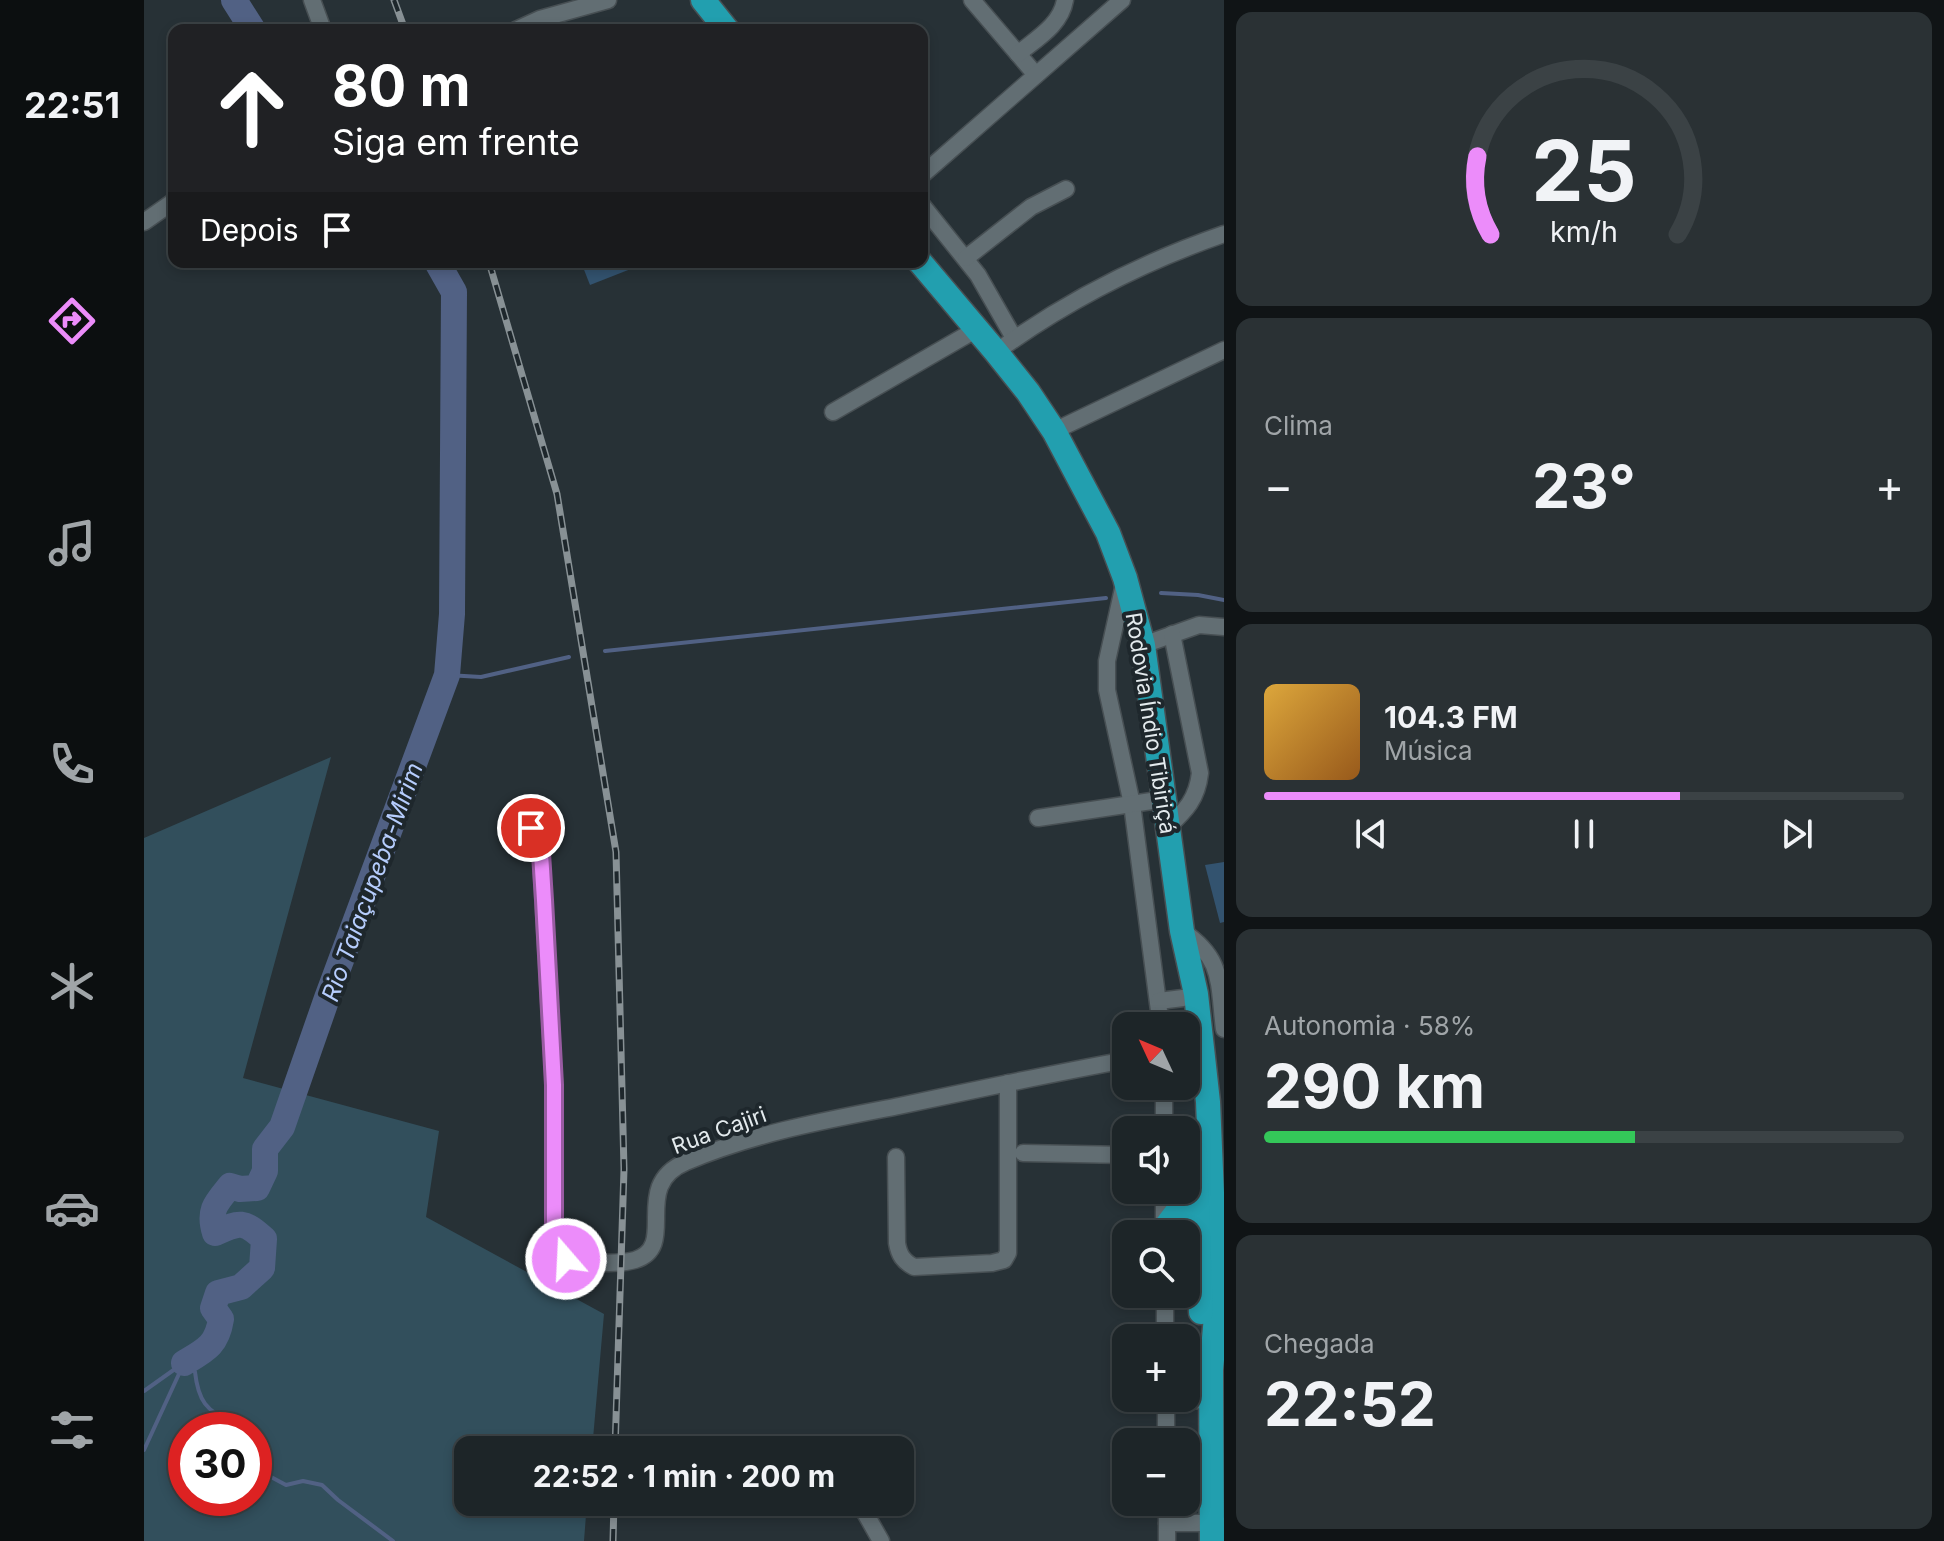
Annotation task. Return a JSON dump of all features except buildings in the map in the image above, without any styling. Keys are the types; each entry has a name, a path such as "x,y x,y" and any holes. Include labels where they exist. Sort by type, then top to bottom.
{"highway":[{"path":"703,0 722,24"},
{"name":"Rodovia Índio Tibiriçá","path":"925,268 977,329 1005,345 1028,392 1054,431 1108,533 1125,578 1143,645 1182,931 1196,994 1208,1102 1217,1306 1214,1379 1216,1530"},
{"name":"Rodovia Índio Tibiriçá","path":"1175,1012 1171,1000 1187,960"},
{"name":"Rodovia Índio Tibiriçá","path":"1197,1204 1202,1330 1214,1379"}],"street":[{"path":"312,0 321,24"},
{"path":"529,24 605,0"},
{"path":"972,0 1036,75"},
{"path":"1018,54 1056,22 1065,0"},
{"path":"928,170 1122,0"},
{"path":"966,258 1031,207 1066,189"},
{"path":"144,222 168,205"},
{"path":"928,212 966,258 1005,345 1076,300 1138,269 1224,234"},
{"path":"833,412 977,329"},
{"path":"1054,431 1224,350"},
{"path":"1125,578 1107,661 1107,690 1171,1000 1166,1012"},
{"path":"1143,645 1199,625 1224,627"},
{"path":"1168,827 1191,806 1198,790 1200,773 1172,634"},
{"path":"1038,818 1165,799"},
{"name":"Rua Cajiri","path":"513,819 531,828 540,838 554,1085 554,1244 566,1259 574,1262 632,1261 649,1252 657,1234 656,1194 659,1185 672,1169 685,1162 809,1124 1112,1063"},
{"path":"1182,931 1220,963 1224,1029"},
{"path":"896,1157 897,1243 898,1252 907,1263 914,1267 1004,1260 1008,1253 1008,1083"},
{"path":"1023,1153 1112,1155"},
{"path":"867,1516 881,1541"},
{"path":"1167,1516 1167,1541"},
{"path":"1167,1523 1216,1530"}],"shaded area":[{"path":"331,757 243,1078 439,1131 426,1217 604,1314 593,1436 454,1436 454,1516 586,1516 584,1541 144,1541 144,838"}],"waterway":[{"name":"Rio Taiaçupeba-Mirim","path":"234,0 249,24"},
{"name":"Rio Taiaçupeba-Mirim","path":"184,1363 204,1350 217,1335 221,1319 213,1308 218,1293 241,1287 262,1268 264,1239 251,1228 241,1225 215,1233 213,1213 217,1202 230,1186 257,1188 265,1171 265,1149 282,1127 447,675 452,614 454,292 440,268"},
{"path":"1161,593 1224,600"},
{"path":"605,651 1106,598"},
{"path":"447,675 481,677 569,657"},
{"path":"184,1363 195,1372 201,1397 214,1412"},
{"path":"144,1450 184,1363"},
{"path":"144,1391 182,1364"},
{"path":"272,1478 286,1485 303,1481 322,1485 393,1541"}],"railway":[{"path":"394,0 403,24"},
{"path":"491,268 557,494 616,852 624,1169 615,1436"},
{"path":"613,1541 614,1516"}],"route":[{"path":"531,828 540,838 544,900 554,1085 554,1244 566,1259"}]}
